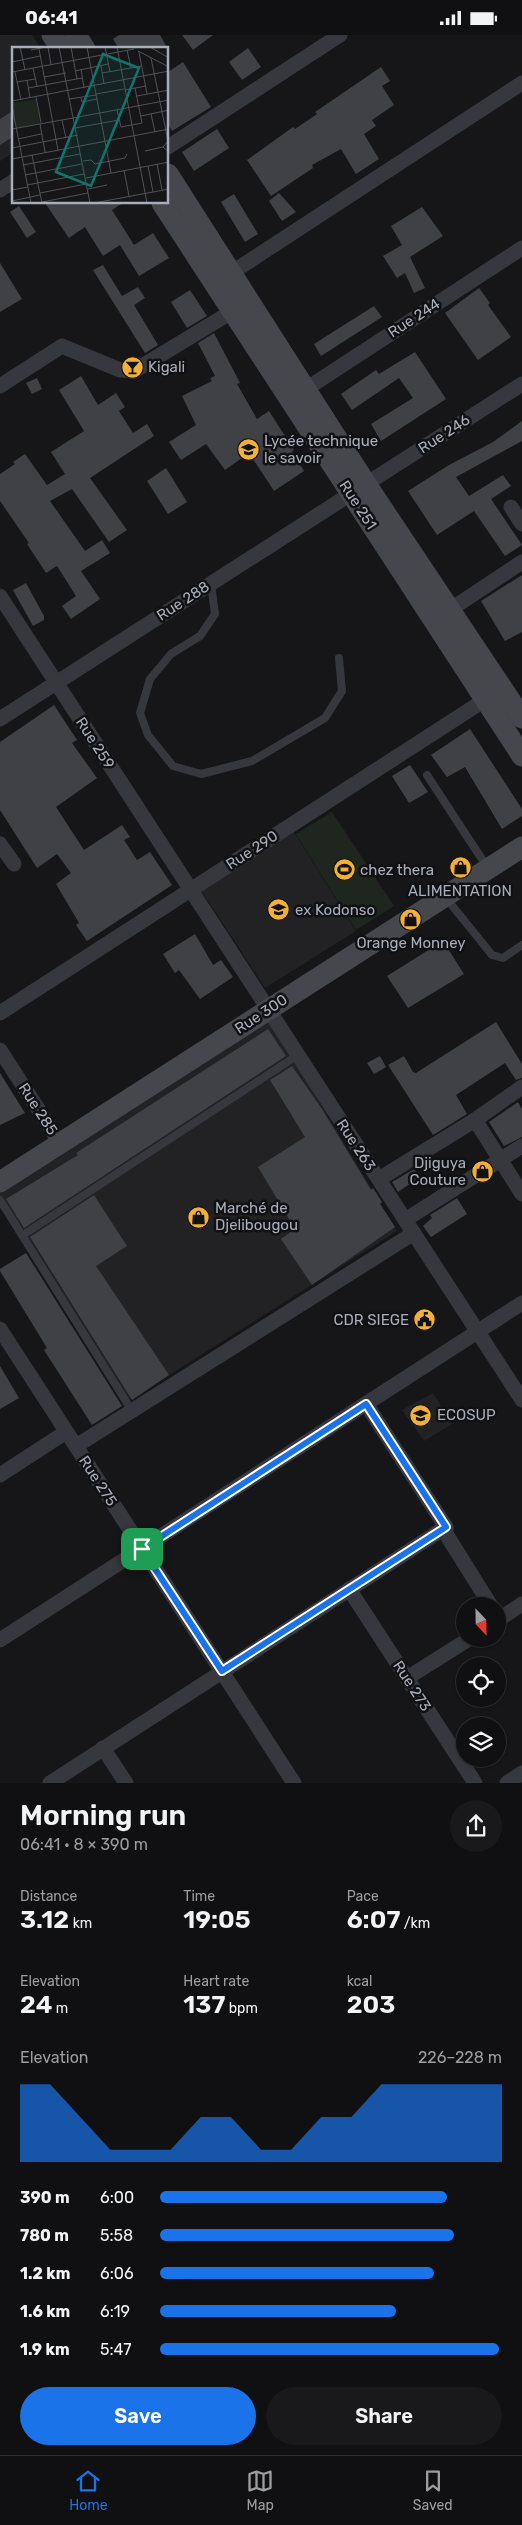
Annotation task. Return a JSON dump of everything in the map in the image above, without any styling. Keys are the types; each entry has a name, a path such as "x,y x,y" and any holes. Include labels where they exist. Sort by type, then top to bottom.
{"main road":[{"path":"52,35 79,42"},
{"name":"Rue 251","path":"169,176 306,389 359,489"},
{"name":"Rue 251","path":"163,204 232,311 359,489 442,615 503,688 522,718"},
{"name":"Rue 251","path":"442,615 485,700 522,756"},
{"name":"Rue 300","path":"0,1182 522,847"}],"street":[{"path":"169,146 340,35"},
{"path":"231,273 522,83"},
{"path":"0,190 12,182"},
{"name":"Rue 244","path":"306,389 522,248"},
{"path":"0,387 62,346 120,370 134,371 232,311"},
{"name":"Rue 246","path":"359,489 522,384"},
{"name":"Rue 288","path":"0,719 359,489"},
{"path":"511,507 522,524"},
{"path":"442,615 522,562"},
{"name":"Rue 259","path":"0,596 191,889"},
{"name":"Rue 290","path":"0,1013 503,688"},
{"path":"0,844 14,864"},
{"name":"Rue 263","path":"191,889 522,1400"},
{"name":"Rue 285","path":"0,1050 60,1143"},
{"path":"379,1179 475,1120 522,1087"},
{"path":"475,1120 522,1194"},
{"path":"405,1220 522,1146"},
{"path":"76,1446 414,1233"},
{"path":"0,1640 522,1303"},
{"name":"Rue 275","path":"0,1329 294,1783"},
{"path":"366,1404 446,1527 446,1534 484,1597"},
{"path":"0,1475 66,1432"},
{"path":"50,1783 446,1527"},
{"name":"Rue 273","path":"349,1589 475,1783"},
{"path":"506,1611 522,1604"},
{"path":"407,1679 457,1647"},
{"path":"104,1748 126,1783"},
{"path":"507,1783 522,1773"}],"lane":[{"path":"211,583 215,614 200,636 171,654 150,679 140,713 148,735 173,766 201,774 252,761 325,718 342,691 339,658"},
{"path":"427,775 488,869"},
{"path":"445,896 492,955 503,958 522,945"},
{"path":"23,1235 298,1055"},
{"path":"0,1200 132,1411"}],"shaded area":[{"path":"0,35 32,35 40,47 12,47 12,153 0,161"},
{"name":"chez thera","path":"332,812 394,906 356,930 296,834"},
{"name":"ex Kodonso","path":"294,832 356,931 265,988 201,890"},
{"name":"Marché de Djelibougou","path":"267,1015 397,1231 128,1401 0,1203 0,1181"},
{"path":"433,1393 452,1424 424,1441 402,1410"}],"building":[{"path":"119,35 160,35 167,47 118,47 113,39"},
{"path":"182,35 213,35 193,50"},
{"path":"248,48 261,67 242,80 229,62"},
{"path":"183,62 211,107 172,131 169,126 169,71"},
{"path":"381,67 390,81 382,86 394,105 372,120 376,126 364,134 379,159 356,174 341,149 312,165 313,168 271,196 247,160 293,127 295,129 317,114 315,112"},
{"path":"12,111 12,137 0,145 0,119"},
{"path":"217,129 229,148 194,171 182,152"},
{"path":"279,193 296,212 282,221 269,201"},
{"path":"234,194 258,234 245,242 221,202"},
{"path":"46,204 121,204 112,210 134,245 153,233 169,258 139,276 120,245 103,256 85,227 69,238"},
{"path":"19,206 36,232 27,238 10,212"},
{"path":"422,207 443,236 410,257 425,288 414,293 405,273 397,278 383,256 402,245 391,226"},
{"path":"0,263 22,299 0,312"},
{"path":"103,265 122,296 138,287 145,298 134,305 158,345 145,353 93,270"},
{"path":"479,288 490,303 488,305 511,337 478,360 445,313"},
{"path":"190,290 207,316 187,328 171,302"},
{"path":"374,306 382,317 321,356 314,344"},
{"path":"214,333 240,383 237,384 257,419 269,411 294,450 292,451 304,471 274,491 249,453 225,470 206,444 181,460 169,442 196,425 182,396 212,381 210,378 215,376 198,343"},
{"path":"415,352 446,399 381,441 371,424 413,398 399,378 352,410 341,394 376,370 379,374"},
{"path":"81,376 98,405 116,393 125,407 119,411 133,433 147,424 154,436 90,478 127,530 109,542 72,489 50,501 85,551 102,540 110,553 81,571 100,599 71,619 62,606 76,596 57,566 46,573 27,544 29,543 0,501 0,474 15,464 13,462 25,454 47,485 65,474 51,452 84,431 59,390"},
{"path":"37,378 42,389 32,394 26,383"},
{"path":"522,421 522,441 456,477 469,496 503,475 511,486 491,499 522,545 505,556 474,511 437,535 408,491 449,465 493,442"},
{"path":"166,468 187,502 168,514 147,481"},
{"path":"522,575 522,632 505,641 481,601"},
{"path":"26,583 44,616 44,620 33,626 13,590"},
{"path":"54,705 77,740 72,743 97,778 56,807 84,850 122,825 130,837 124,840 137,860 150,852 172,885 87,941 76,925 79,923 56,884 71,873 57,854 37,868 0,810 0,742"},
{"path":"470,729 522,809 522,816 502,829 465,767 447,777 431,755"},
{"path":"410,765 428,792 409,803 392,776"},
{"path":"195,934 213,965 221,960 233,977 200,999 179,970 175,973 163,954"},
{"path":"443,941 464,974 408,1008 387,976"},
{"path":"496,1022 522,1064 522,1078 516,1080 505,1063 456,1095 467,1114 433,1135 388,1065 404,1056 413,1072 416,1073"},
{"path":"268,1029 286,1056 24,1228 6,1199 78,1155 76,1153"},
{"path":"380,1056 386,1067 374,1074 367,1063"},
{"path":"292,1066 322,1109 371,1190 373,1188 382,1202 380,1204 395,1227 312,1285 281,1239 295,1229 258,1167 305,1137 270,1080"},
{"path":"0,1073 25,1113 0,1125"},
{"path":"518,1102 522,1109 522,1137 504,1146 489,1122"},
{"path":"414,1169 420,1177 398,1192 392,1182"},
{"path":"94,1195 127,1246 96,1266 169,1375 132,1400 30,1237"},
{"path":"457,1198 467,1214 431,1237 423,1226 432,1218 430,1215"},
{"path":"26,1253 122,1406 92,1425 44,1350 47,1348 0,1271 0,1269"},
{"path":"0,1366 19,1398 0,1409"}],"place":[{"name":"Kigali","path":"132,367"},
{"name":"Lycée technique le savoir","path":"248,450"},
{"name":"ALIMENTATION","path":"460,868"},
{"name":"chez thera","path":"344,870"},
{"name":"ex Kodonso","path":"279,910"},
{"name":"Orange Monney","path":"411,920"},
{"name":"Djiguya Couture","path":"482,1172"},
{"name":"Marché de Djelibougou","path":"199,1217"},
{"name":"CDR SIEGE","path":"425,1320"},
{"name":"ECOSUP","path":"421,1415"}],"route":[{"path":"366,1404 446,1527 222,1671 142,1549 366,1404"}]}
